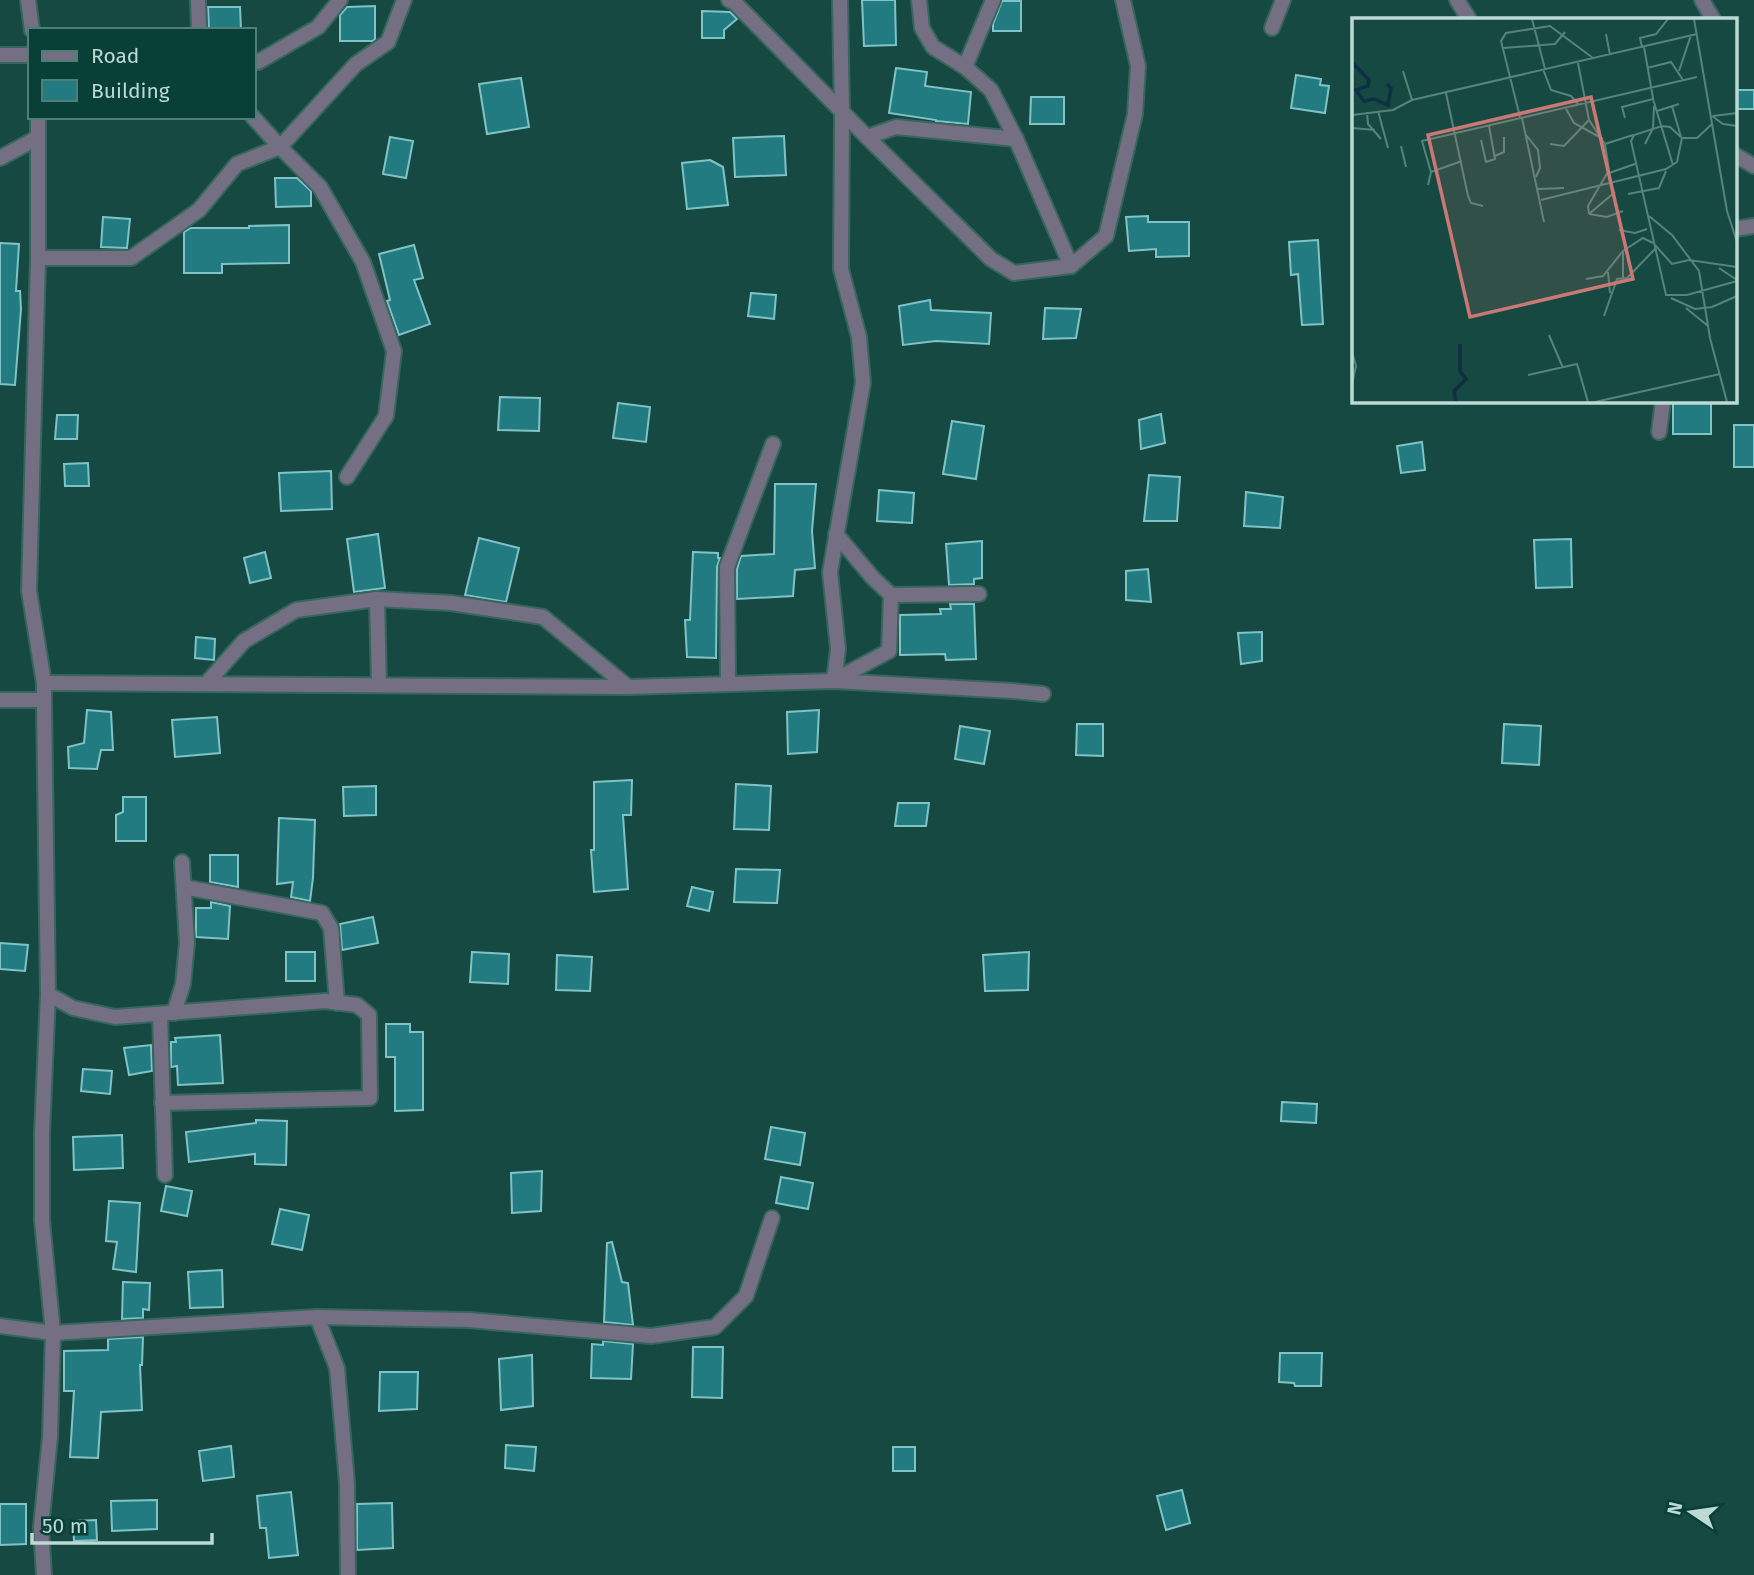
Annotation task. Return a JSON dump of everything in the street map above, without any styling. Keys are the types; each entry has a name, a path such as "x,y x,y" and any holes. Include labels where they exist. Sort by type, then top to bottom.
{"street":[{"path":"28,0 32,28"},
{"path":"198,0 199,28"},
{"path":"256,62 318,27 340,0"},
{"path":"38,258 131,258 199,210 237,164 280,147 356,64 388,42 404,0"},
{"path":"834,681 838,649 830,572 863,383 859,337 841,269 840,0"},
{"path":"919,0 922,28 933,47 965,67 991,90 1016,139 1071,266"},
{"path":"965,67 993,0"},
{"path":"733,1 991,258 1014,273 1071,266 1106,236 1135,114 1138,66 1123,0"},
{"path":"1272,28 1283,0"},
{"path":"1457,0 1468,18"},
{"path":"1702,0 1712,18"},
{"path":"0,55 28,55"},
{"path":"38,119 38,258 29,591 44,683 48,994 42,1220 53,1333 50,1437 41,1527 44,1575"},
{"path":"255,119 320,187 363,262 394,351 386,416 347,477"},
{"path":"867,137 895,127 1016,139"},
{"path":"0,158 37,138"},
{"path":"1736,156 1754,166"},
{"path":"1736,229 1754,226"},
{"path":"1659,432 1663,402"},
{"path":"728,684 727,567 773,444"},
{"path":"836,534 891,595 979,594"},
{"path":"834,681 889,651 891,595"},
{"path":"206,684 244,641 296,610 377,599 451,603 543,617 628,687"},
{"path":"377,599 379,685"},
{"path":"44,683 628,687 834,681 1043,694"},
{"path":"0,699 44,700"},
{"path":"165,1175 162,1103 167,1013 183,984 187,943 182,862"},
{"path":"184,887 322,913 331,928 337,1003"},
{"path":"48,994 73,1008 115,1017 325,1001 357,1005 369,1015 370,1098 162,1103"},
{"path":"0,1326 53,1333 317,1318 469,1320 651,1336 715,1327 746,1296 772,1218"},
{"path":"317,1318 337,1367 347,1483 348,1575"}],"building":[{"path":"862,0 895,0 896,45 864,46"},
{"path":"1002,1 1021,1 1021,31 993,31"},
{"path":"375,6 373,41 340,41 340,15 347,7"},
{"path":"208,7 240,7 241,28 209,28"},
{"path":"702,11 730,12 737,19 724,30 724,38 702,38"},
{"path":"896,68 927,72 925,86 971,92 968,124 889,113"},
{"path":"1296,75 1321,79 1320,85 1329,86 1325,113 1291,108"},
{"path":"521,78 529,127 487,134 479,84"},
{"path":"1736,90 1754,90 1754,109 1736,109"},
{"path":"1031,97 1064,97 1064,124 1030,124"},
{"path":"784,136 786,175 735,177 733,138"},
{"path":"390,137 413,141 406,178 383,174"},
{"path":"710,160 723,167 728,205 687,209 682,163"},
{"path":"275,178 297,178 311,191 311,206 276,207"},
{"path":"1148,216 1148,222 1189,222 1189,256 1156,257 1156,249 1129,251 1126,217"},
{"path":"103,217 130,219 127,248 101,247"},
{"path":"289,225 289,263 222,264 222,273 184,273 184,232 191,228"},
{"path":"1318,240 1323,324 1302,325 1298,274 1291,275 1289,242"},
{"path":"0,243 19,244 16,291 20,291 21,309 15,385 0,384"},
{"path":"414,245 423,278 414,280 430,324 399,335 387,301 390,300 379,254"},
{"path":"751,293 776,295 774,319 748,316"},
{"path":"930,300 931,310 991,313 989,344 936,341 903,345 899,306"},
{"path":"1045,308 1081,309 1076,338 1043,339"},
{"path":"500,397 540,398 539,431 498,430"},
{"path":"1673,402 1711,402 1711,434 1673,434"},
{"path":"618,403 650,407 646,442 613,438"},
{"path":"1161,414 1165,443 1141,449 1139,420"},
{"path":"57,415 78,415 77,439 55,439"},
{"path":"952,421 984,426 976,479 943,474"},
{"path":"1734,425 1754,425 1754,467 1734,467"},
{"path":"1422,442 1425,470 1401,473 1397,446"},
{"path":"88,463 89,486 65,486 64,464"},
{"path":"331,471 332,509 281,511 279,473"},
{"path":"1149,475 1180,477 1177,521 1144,521"},
{"path":"775,484 816,484 812,531 815,568 795,570 793,596 737,599 737,569 741,556 774,554"},
{"path":"879,490 914,493 912,523 877,521"},
{"path":"1246,492 1283,497 1280,528 1244,526"},
{"path":"378,534 385,588 354,592 347,539"},
{"path":"479,538 519,548 506,602 465,595"},
{"path":"1571,539 1572,587 1536,588 1534,540"},
{"path":"982,541 982,578 974,579 974,584 949,585 946,544"},
{"path":"265,552 271,578 250,583 244,558"},
{"path":"693,552 718,553 720,558 717,567 716,658 687,657 685,620 690,620"},
{"path":"1148,569 1151,602 1126,600 1126,571"},
{"path":"950,604 974,604 976,659 946,660 945,654 900,655 900,615 941,614 940,609 951,609"},
{"path":"1262,632 1262,661 1241,664 1238,633"},
{"path":"196,637 215,639 214,660 195,658"},
{"path":"87,710 111,712 113,750 101,750 97,769 69,768 68,747 84,743"},
{"path":"819,710 817,752 788,754 787,712"},
{"path":"217,717 220,753 175,757 172,720"},
{"path":"1077,724 1103,724 1103,756 1076,755"},
{"path":"1504,724 1541,726 1539,765 1502,763"},
{"path":"960,726 990,731 984,764 955,759"},
{"path":"632,780 631,815 623,815 628,889 594,892 591,850 594,850 594,782"},
{"path":"736,784 771,786 769,830 734,829"},
{"path":"376,786 376,815 344,816 343,787"},
{"path":"123,797 146,797 146,841 116,841 116,815 123,812"},
{"path":"898,803 929,803 926,826 895,826"},
{"path":"279,818 315,820 310,901 291,897 293,882 277,884"},
{"path":"210,855 238,855 238,887 210,882"},
{"path":"736,869 780,870 777,903 734,902"},
{"path":"692,887 713,892 709,911 687,906"},
{"path":"211,902 230,906 228,939 196,937 196,908 211,908"},
{"path":"373,917 378,943 342,950 340,924"},
{"path":"0,943 28,945 25,971 0,969"},
{"path":"286,952 315,952 315,981 286,981"},
{"path":"472,952 509,954 508,984 470,982"},
{"path":"1029,952 1028,990 985,991 983,955"},
{"path":"557,955 592,957 590,991 556,990"},
{"path":"386,1024 410,1024 410,1032 423,1032 423,1110 395,1111 395,1057 386,1057"},
{"path":"220,1035 223,1083 178,1085 177,1066 171,1067 171,1042 176,1042 175,1038"},
{"path":"151,1045 152,1071 129,1075 124,1048"},
{"path":"83,1069 112,1071 110,1094 81,1091"},
{"path":"1282,1102 1317,1104 1316,1123 1281,1121"},
{"path":"256,1120 287,1121 286,1165 255,1164 255,1154 189,1162 186,1132 256,1123"},
{"path":"771,1127 805,1133 800,1165 765,1159"},
{"path":"122,1135 123,1168 74,1170 73,1137"},
{"path":"542,1171 541,1211 512,1213 511,1173"},
{"path":"781,1177 813,1183 808,1209 776,1203"},
{"path":"166,1186 192,1191 187,1216 161,1211"},
{"path":"109,1201 140,1203 136,1272 113,1269 117,1242 106,1241"},
{"path":"280,1209 309,1215 302,1250 272,1244"},
{"path":"612,1242 622,1282 628,1283 633,1325 604,1322 607,1243"},
{"path":"222,1270 223,1307 190,1308 188,1272"},
{"path":"123,1282 150,1283 149,1310 143,1309 143,1318 122,1319"},
{"path":"143,1337 140,1365 142,1410 101,1412 98,1458 70,1457 74,1391 64,1391 64,1351 108,1350 108,1339"},
{"path":"603,1341 633,1344 631,1379 591,1378 592,1344 603,1345"},
{"path":"693,1347 723,1347 722,1398 692,1397"},
{"path":"1280,1353 1322,1353 1321,1386 1295,1386 1294,1383 1279,1382"},
{"path":"532,1355 533,1406 501,1410 499,1359"},
{"path":"380,1372 418,1372 417,1409 379,1411"},
{"path":"506,1445 536,1447 534,1471 505,1468"},
{"path":"231,1446 234,1477 203,1481 199,1451"},
{"path":"893,1447 915,1447 915,1471 893,1471"},
{"path":"1182,1490 1190,1523 1166,1530 1157,1496"},
{"path":"291,1492 298,1555 269,1558 266,1528 260,1528 257,1496"},
{"path":"157,1500 157,1529 112,1531 111,1501"},
{"path":"392,1503 393,1548 357,1550 357,1504"},
{"path":"0,1504 26,1504 26,1544 0,1545"},
{"path":"96,1520 97,1540 74,1541 73,1521"}]}
